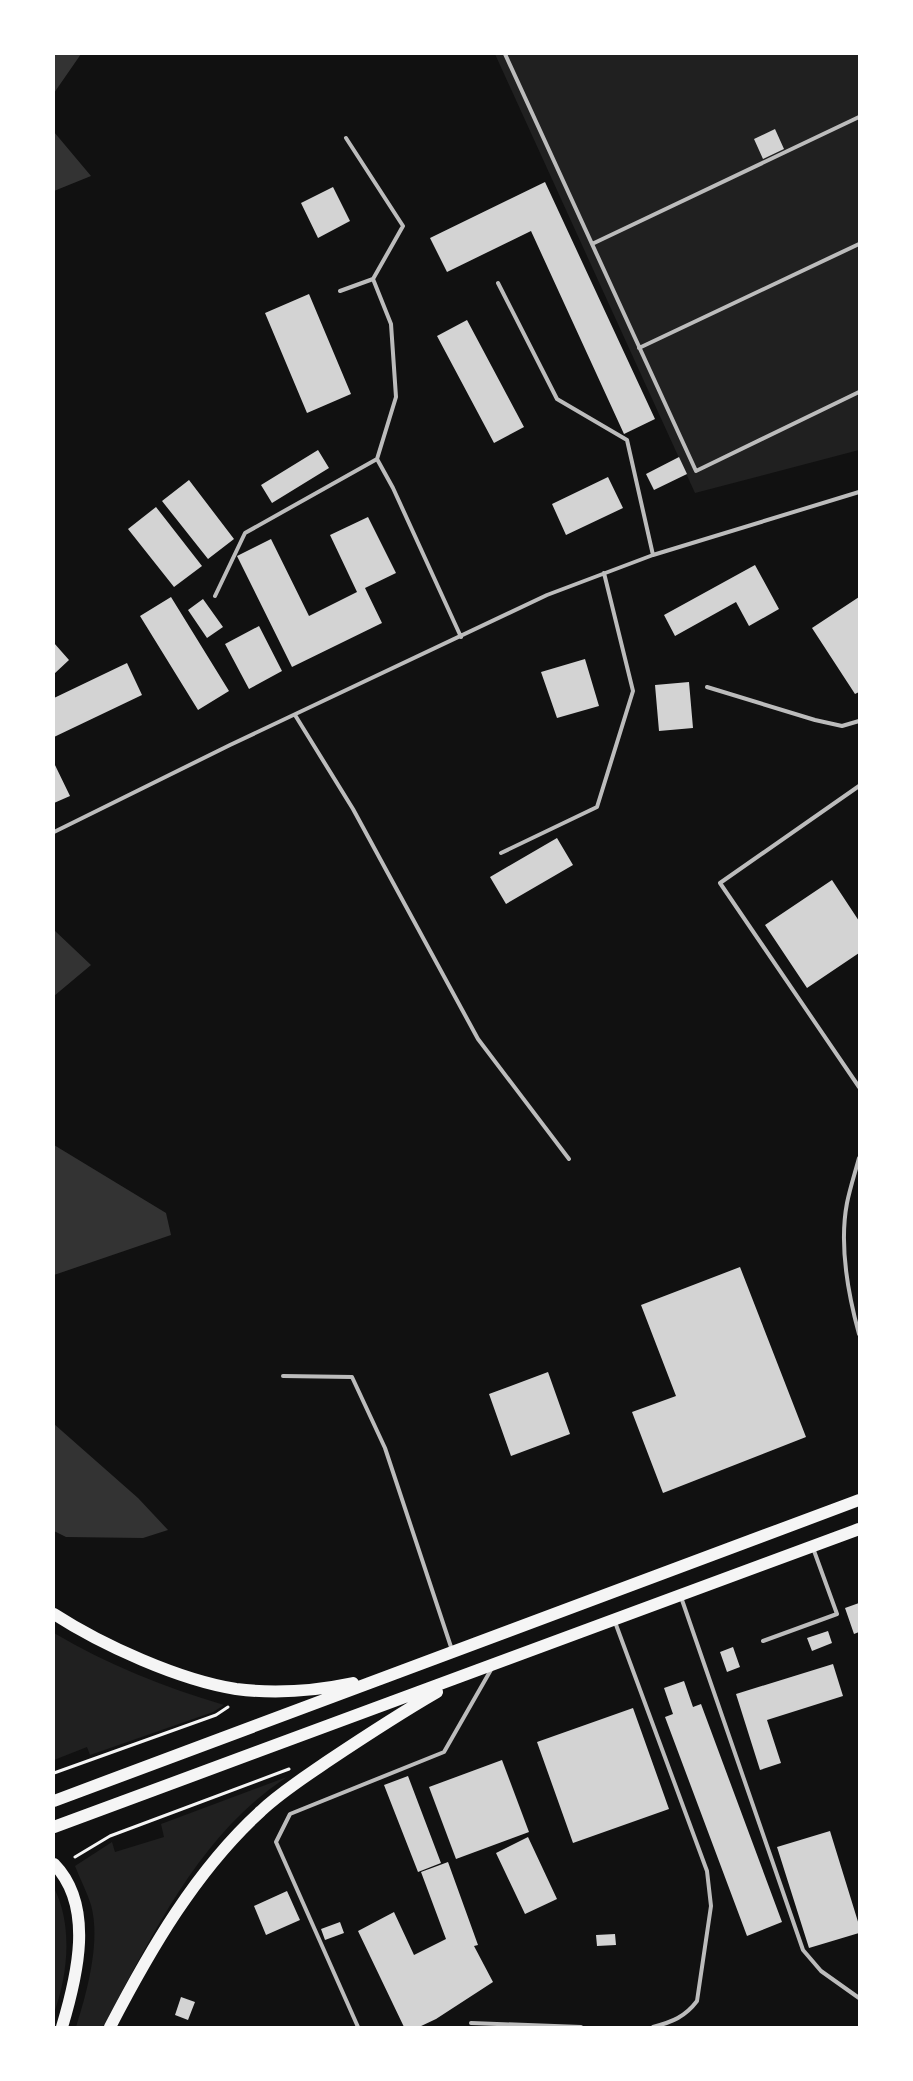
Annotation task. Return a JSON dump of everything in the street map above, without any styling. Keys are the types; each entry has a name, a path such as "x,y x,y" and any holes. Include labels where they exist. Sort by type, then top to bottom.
{"main road":[{"path":"54,1801 859,1500"},
{"path":"54,1827 859,1529"},
{"path":"54,1614 100,1640 138,1658 206,1681 235,1688 262,1691 312,1690 392,1675"},
{"path":"110,2027 181,1906 203,1874 243,1828 290,1788 380,1725 468,1674"},
{"path":"54,1864 64,1876 69,1886 76,1907 79,1931 77,1963 62,2027"}],"lane":[{"path":"505,54 696,471 859,392"},
{"path":"592,244 859,117"},
{"path":"340,291 373,279 403,226 346,138"},
{"path":"639,348 859,244"},
{"path":"215,596 245,533 377,459 396,397 392,324 373,279"},
{"path":"498,282 556,399 627,440 653,555"},
{"path":"377,459 393,488 461,637"},
{"path":"54,832 230,745 547,595 653,555 859,492"},
{"path":"500,853 597,807 633,691 604,573"},
{"path":"707,687 815,720 842,726 859,721"},
{"path":"295,715 353,809 478,1040 569,1159"},
{"path":"859,786 720,883 859,1087"},
{"path":"859,1158 847,1205 845,1251 849,1299 859,1334"},
{"path":"283,1376 352,1377 385,1448 453,1652"},
{"path":"763,1640 837,1614 812,1546"},
{"path":"681,1595 803,1950 820,1971 859,1998"},
{"path":"614,1620 707,1871 711,1906 697,2001 688,2013 670,2023 653,2027"},
{"path":"358,2027 276,1842 290,1814 444,1752 495,1664"},
{"path":"471,2023 582,2027"}],"path":[{"path":"54,1773 216,1714 228,1706"},
{"path":"75,1857 110,1836 296,1767"}],"shaded area":[{"path":"54,54 81,54 54,93"},
{"path":"495,54 859,54 859,450 695,493"},
{"path":"54,132 91,176 54,191"},
{"path":"54,930 91,965 54,996"},
{"path":"54,1145 166,1213 171,1235 54,1275"},
{"path":"54,1424 138,1498 168,1530 143,1538 66,1537 54,1531"},
{"path":"54,1633 74,1645 137,1674 180,1691 224,1705 213,1712 90,1755 87,1747 54,1760"},
{"path":"287,1777 256,1801 228,1828 203,1858 159,1924 103,2027 76,2027 88,1983 94,1950 94,1919 88,1895 75,1866 112,1842 115,1852 164,1837 161,1824"},
{"path":"54,1888 64,1918 66,1950 63,1983 54,2013"}],"building":[{"path":"775,129 784,149 763,159 754,139"},
{"path":"545,182 655,419 624,434 531,231 447,272 430,238"},
{"path":"333,187 350,221 318,238 301,203"},
{"path":"309,294 351,394 307,413 265,313"},
{"path":"467,320 524,427 494,443 437,336"},
{"path":"318,450 329,468 272,503 261,485"},
{"path":"679,457 687,474 654,490 646,474"},
{"path":"608,477 623,508 566,535 552,504"},
{"path":"189,480 234,539 208,559 162,501"},
{"path":"156,507 202,566 174,587 128,529"},
{"path":"368,517 396,573 365,588 382,623 292,667 237,556 271,539 309,616 357,592 330,535"},
{"path":"755,565 779,609 749,626 736,602 675,636 664,615"},
{"path":"171,597 229,691 198,710 140,616"},
{"path":"859,597 859,692 855,694 812,628"},
{"path":"203,599 223,627 207,638 188,610"},
{"path":"259,626 282,671 249,689 225,644"},
{"path":"54,643 69,660 54,674"},
{"path":"585,659 599,706 557,718 541,672"},
{"path":"127,663 142,695 54,737 54,698"},
{"path":"689,682 693,728 659,731 655,685"},
{"path":"54,763 70,796 54,803"},
{"path":"557,838 573,865 506,904 490,877"},
{"path":"832,880 859,921 859,953 807,988 765,925"},
{"path":"740,1267 806,1437 663,1493 632,1412 676,1396 641,1305"},
{"path":"548,1372 570,1434 511,1456 489,1394"},
{"path":"859,1603 859,1632 854,1634 845,1608"},
{"path":"828,1631 832,1643 812,1651 807,1638"},
{"path":"733,1647 740,1667 727,1672 720,1652"},
{"path":"833,1664 843,1696 767,1720 781,1763 760,1770 736,1694"},
{"path":"684,1681 693,1707 701,1704 782,1922 747,1936 665,1717 673,1714 664,1688"},
{"path":"633,1708 669,1809 573,1843 537,1742"},
{"path":"502,1760 529,1832 456,1859 429,1787"},
{"path":"408,1776 441,1863 418,1872 384,1785"},
{"path":"830,1831 859,1925 859,1933 809,1948 777,1847"},
{"path":"528,1837 557,1899 525,1914 496,1853"},
{"path":"448,1862 478,1945 474,1946 493,1982 436,2019 419,2027 404,2027 358,1931 394,1912 414,1955 446,1939 421,1872"},
{"path":"287,1891 300,1920 266,1935 254,1906"},
{"path":"340,1922 344,1933 325,1940 321,1929"},
{"path":"615,1934 616,1945 597,1946 596,1935"},
{"path":"181,1997 195,2002 188,2020 175,2015"}]}
